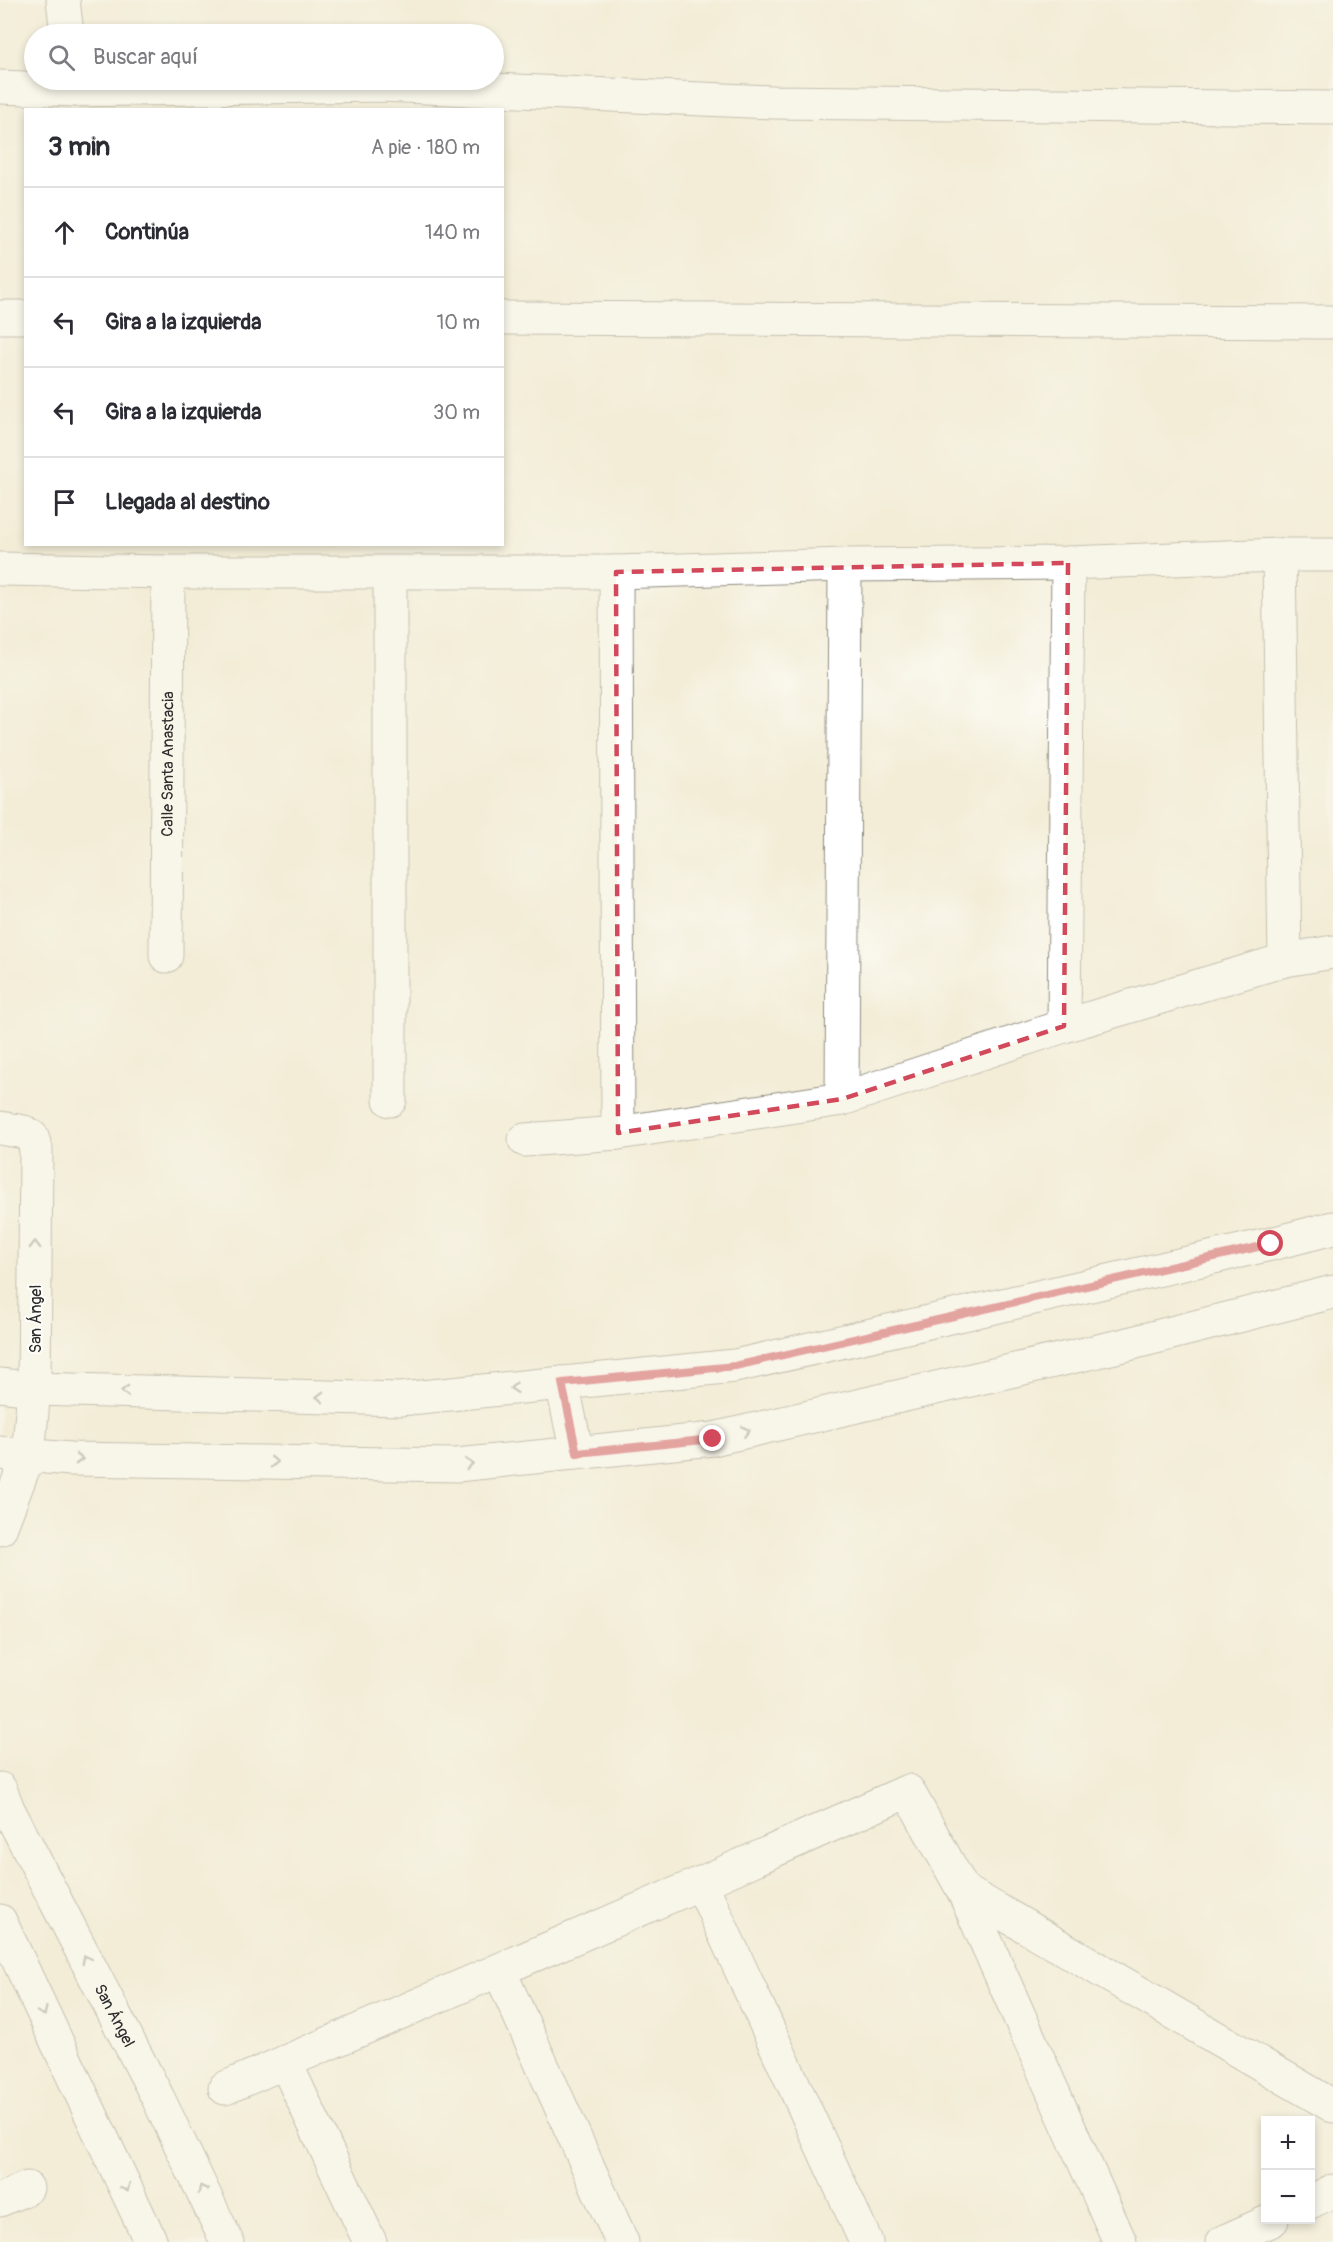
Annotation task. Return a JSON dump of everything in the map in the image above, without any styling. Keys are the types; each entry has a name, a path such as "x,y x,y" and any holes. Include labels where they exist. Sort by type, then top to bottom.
{"street":[{"path":"63,0 66,24"},
{"path":"0,87 24,89"},
{"path":"37,90 74,93 189,90"},
{"path":"496,90 773,102 1333,108"},
{"path":"0,317 24,317"},
{"path":"504,318 1333,322"},
{"path":"1279,555 1285,960"},
{"path":"0,569 168,572 616,572 1333,555"},
{"path":"1064,1026 1068,563"},
{"path":"842,1099 845,565"},
{"name":"Calle Santa Anastacia","path":"166,956 168,572"},
{"path":"616,572 618,1133"},
{"path":"390,573 390,1100"},
{"path":"525,1140 618,1133 842,1099 1064,1026 1285,960 1333,952"},
{"name":"San Ángel","path":"0,1128 24,1132 32,1137 36,1149 34,1389 14,1455 0,1529"},
{"path":"0,1385 34,1389 400,1399 735,1366 1333,1228"},
{"path":"14,1455 457,1465 713,1439 1124,1345 1333,1292"},
{"path":"562,1383 577,1453"},
{"name":"San Ángel","path":"0,1789 8,1809 158,2098 227,2242"},
{"path":"225,2088 701,1883 908,1791 963,1890 1120,2242"},
{"path":"701,1883 866,2242"},
{"path":"963,1890 1333,2106"},
{"path":"0,1921 151,2242"},
{"path":"499,1970 622,2242"},
{"path":"285,2062 370,2242"},
{"path":"1315,2200 1333,2191"},
{"path":"1223,2242 1263,2224"}],"highlighted area":[{"path":"1068,563 1064,1026 842,1099 618,1133 616,572"}],"route":[{"path":"713,1439 577,1453 562,1383 735,1366 1271,1244"}]}
